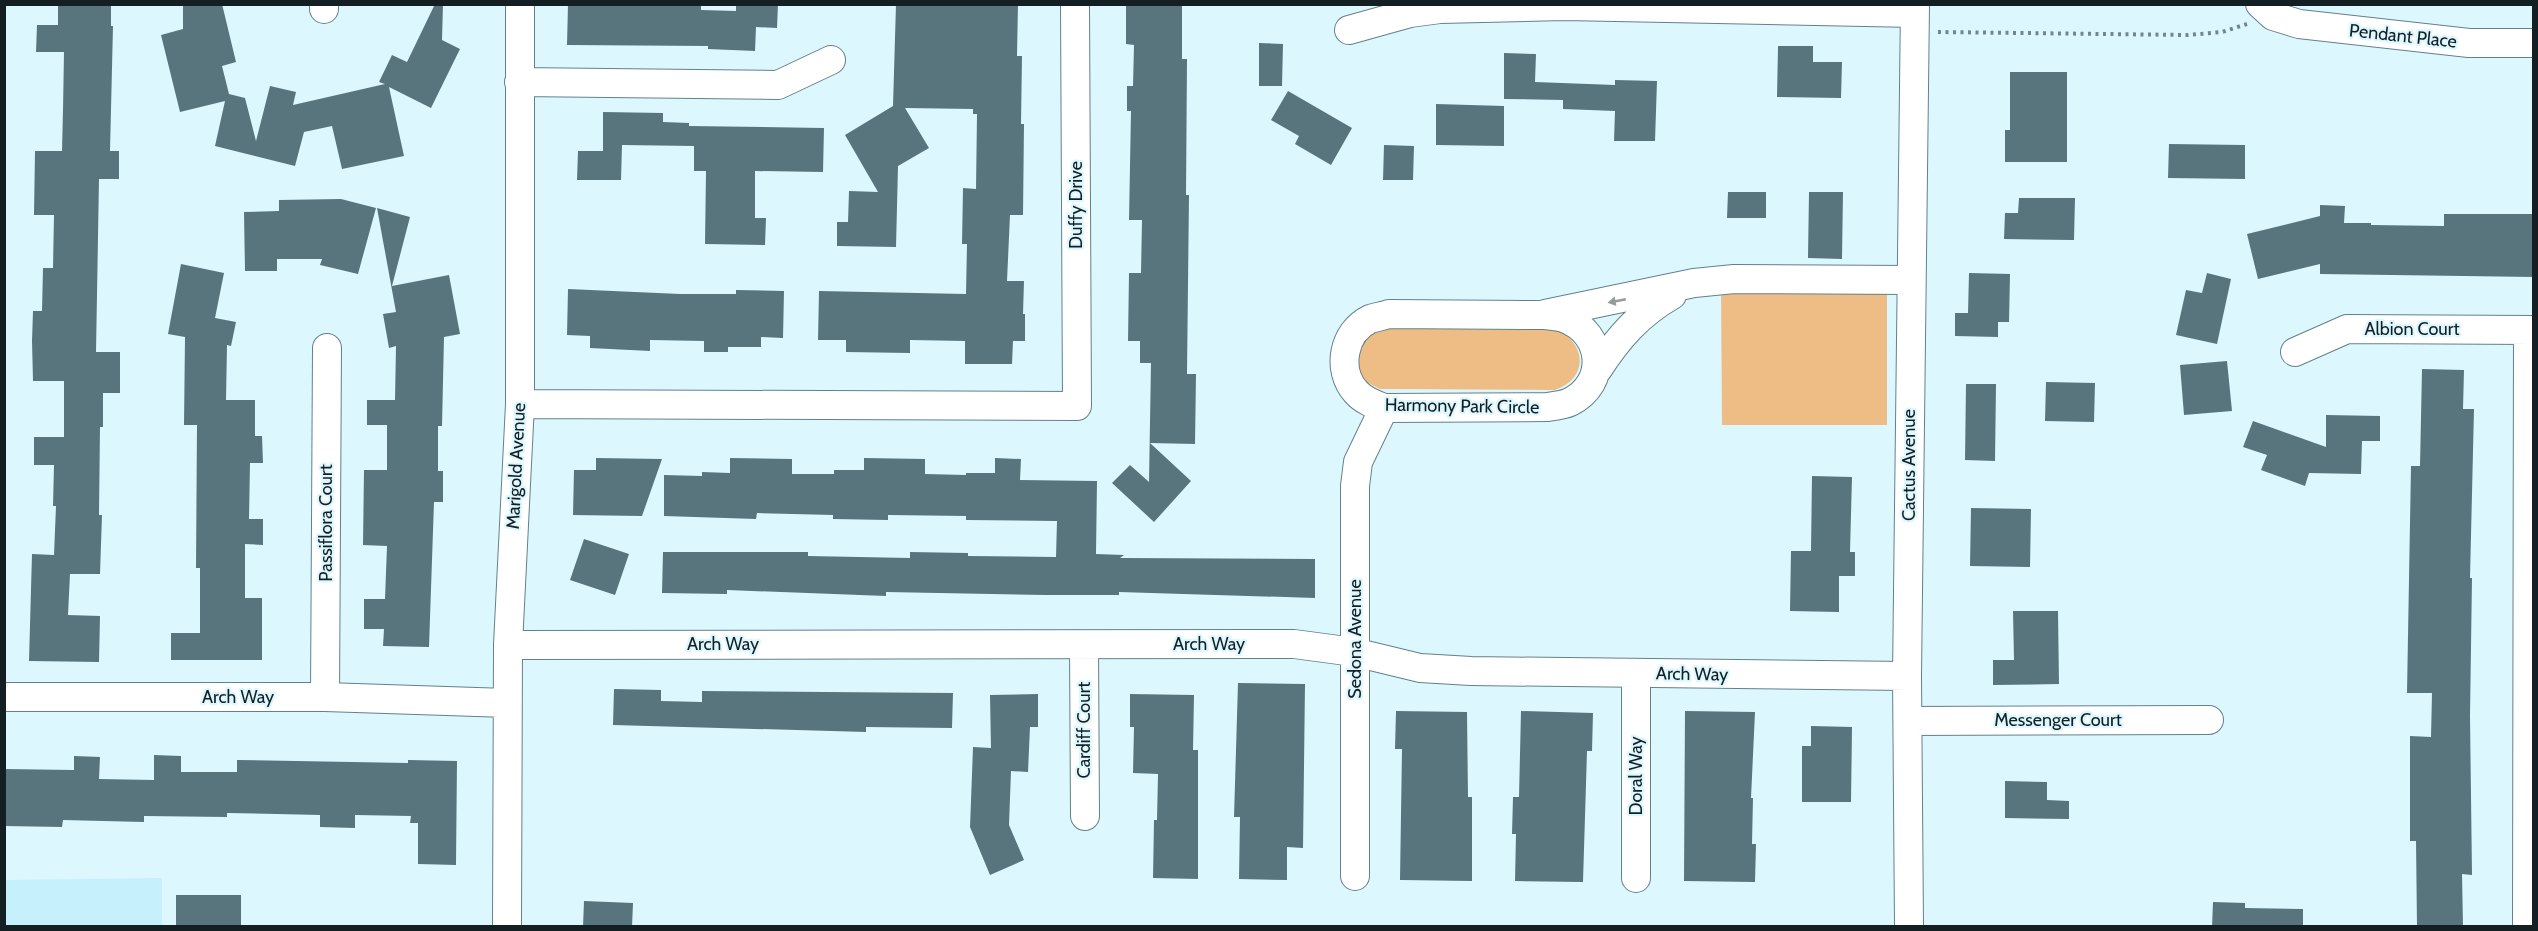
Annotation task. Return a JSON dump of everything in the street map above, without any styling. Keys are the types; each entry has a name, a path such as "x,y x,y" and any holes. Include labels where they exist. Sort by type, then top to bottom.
{"street":[{"name":"Marigold Avenue","path":"507,927 508,645 520,404 520,4"},
{"name":"Duffy Drive","path":"520,404 1077,406 1075,4"},
{"path":"1349,30 1410,13 1440,9 1564,6 1915,17"},
{"name":"Pendant Place","path":"2267,10 2299,24 2421,39 2469,43 2534,42"},
{"name":"Cactus Avenue","path":"1909,927 1907,676 1915,17"},
{"path":"519,82 778,85 831,60"},
{"name":"Harmony Park Circle","path":"1543,315 1694,283 1734,279 1911,280"},
{"name":"Harmony Park Circle","path":"1598,369 1594,347 1584,330 1565,319 1543,315 1389,314 1370,319 1356,330 1348,343 1344,360 1345,374 1354,390 1364,400 1384,408 1547,407 1569,403 1583,394 1622,335 1641,315 1694,283"},
{"name":"Albion Court","path":"2295,352 2347,329 2531,330"},
{"path":"2527,927 2531,330"},
{"name":"Passiflora Court","path":"325,697 327,348"},
{"name":"Sedona Avenue","path":"1355,876 1355,486 1358,462 1384,408"},
{"name":"Arch Way","path":"508,645 1294,644 1354,652 1420,668 1471,671 1907,676"},
{"name":"Cardiff Court","path":"1084,645 1085,816"},
{"name":"Doral Way","path":"1636,674 1636,878"},
{"name":"Arch Way","path":"4,697 325,697 507,703"},
{"name":"Messenger Court","path":"1908,721 2209,720"}],"path":[{"path":"1915,17 2188,35 2222,32 2267,10"}],"shaded area":[{"path":"1721,290 1887,290 1887,425 1722,425"},
{"path":"1384,328 1558,330 1575,345 1580,362 1573,378 1566,385 1555,390 1380,389 1362,380 1354,352 1365,335"},
{"path":"162,878 162,926 5,926 5,880"}],"building":[{"path":"58,4 111,4 111,26 113,26 110,151 119,151 119,179 99,179 96,352 120,352 120,393 103,393 103,427 100,427 99,515 102,515 100,574 70,574 68,615 100,616 99,662 29,661 32,554 54,555 56,506 53,506 54,465 34,465 34,437 64,437 64,381 33,381 32,341 33,311 42,311 43,268 53,268 54,215 34,215 35,151 62,151 64,52 36,52 37,25 58,25"},
{"path":"183,4 222,4 236,62 222,66 229,94 245,98 256,141 270,86 296,92 293,105 385,84 379,82 392,55 407,62 435,4 443,4 442,40 460,49 431,108 389,87 404,156 342,169 332,126 304,132 295,166 215,146 225,101 180,112 161,35 183,29"},
{"path":"568,4 701,4 701,10 736,11 736,4 778,4 777,28 756,27 755,51 708,49 708,46 567,45"},
{"path":"896,4 1018,4 1017,56 1022,56 1021,124 1024,124 1023,215 1010,215 1007,281 1024,281 1025,341 1013,341 1012,364 965,364 965,341 910,340 910,353 846,352 846,340 818,340 819,291 966,294 967,244 962,244 963,188 976,189 977,114 973,114 973,109 905,108 929,148 898,166 896,247 837,246 837,222 848,222 849,191 878,192 845,135 893,106"},
{"path":"1126,4 1182,4 1182,59 1187,59 1186,195 1189,195 1187,374 1196,374 1195,444 1150,443 1191,481 1154,522 1112,483 1130,465 1149,482 1151,363 1140,363 1140,341 1128,341 1129,273 1141,273 1142,220 1129,220 1131,111 1127,111 1127,86 1133,86 1134,45 1126,44"},
{"path":"1259,43 1283,44 1282,86 1259,86"},
{"path":"1778,46 1813,46 1813,62 1842,62 1841,98 1777,97"},
{"path":"1504,53 1536,54 1535,82 1615,85 1615,80 1657,81 1655,141 1614,141 1615,111 1563,109 1563,100 1504,99"},
{"path":"2010,72 2067,72 2067,162 2005,162 2005,130 2010,130"},
{"path":"1288,91 1352,128 1331,165 1295,144 1299,136 1271,120"},
{"path":"1436,104 1504,106 1504,146 1436,145"},
{"path":"603,112 663,113 663,122 689,123 689,126 824,128 823,172 755,171 755,218 766,218 765,245 705,244 706,171 694,171 694,146 622,145 621,180 577,180 578,151 603,151"},
{"path":"2169,144 2245,145 2245,179 2168,178"},
{"path":"1384,145 1414,146 1413,180 1383,180"},
{"path":"1728,192 1766,192 1766,218 1727,218"},
{"path":"1809,192 1843,192 1842,259 1808,258"},
{"path":"2019,198 2075,198 2074,240 2004,239 2005,213 2018,213"},
{"path":"341,199 376,208 358,274 320,265 322,259 277,259 277,271 245,271 244,212 279,211 279,200"},
{"path":"2320,205 2345,206 2344,223 2371,223 2371,225 2444,226 2444,214 2534,214 2534,277 2320,274 2320,264 2258,279 2247,234 2320,216"},
{"path":"377,208 410,217 392,286 449,275 460,334 444,337 442,426 438,426 438,471 443,471 443,502 434,502 429,647 383,646 384,629 364,629 364,599 385,599 387,546 363,545 364,470 387,470 387,425 367,425 367,400 395,400 396,346 389,348 383,314 396,312"},
{"path":"181,264 224,273 215,318 236,322 231,346 227,345 226,400 255,400 255,436 262,436 263,463 250,463 249,519 263,519 263,545 245,544 245,598 262,598 262,660 171,660 171,633 200,633 200,568 196,568 197,425 184,425 185,337 168,334"},
{"path":"1969,273 2010,274 2009,322 1998,322 1998,337 1955,336 1955,313 1968,313"},
{"path":"2207,273 2231,279 2217,344 2176,335 2186,290 2202,293"},
{"path":"568,289 680,294 736,294 736,290 784,291 783,338 761,337 761,347 728,347 728,352 704,352 704,341 650,340 650,351 590,348 590,336 567,335"},
{"path":"2227,361 2232,411 2184,415 2180,365"},
{"path":"2422,369 2464,370 2463,409 2474,409 2470,578 2472,578 2470,716 2472,875 2462,874 2463,927 2417,927 2416,841 2410,841 2410,736 2431,737 2432,693 2407,693 2411,466 2420,466"},
{"path":"2046,382 2095,383 2094,422 2045,421"},
{"path":"1966,384 1996,384 1995,461 1965,460"},
{"path":"2326,415 2380,416 2380,441 2362,441 2361,474 2309,473 2305,486 2261,470 2267,455 2243,447 2253,421 2326,447"},
{"path":"596,458 662,459 642,516 573,515 574,470 596,470"},
{"path":"730,458 792,459 792,474 834,474 834,470 864,470 864,458 925,459 925,474 966,475 966,473 995,473 995,458 1021,459 1020,480 1097,481 1096,554 1124,555 1120,558 1315,559 1315,598 1119,592 1119,595 1046,595 886,592 886,596 727,590 727,594 662,593 663,552 808,552 808,556 910,558 910,552 968,553 968,556 1056,557 1057,521 966,520 966,516 888,515 888,520 833,519 833,515 757,513 756,519 664,516 664,475 702,476 702,472 730,473"},
{"path":"1812,476 1852,477 1850,552 1855,552 1855,576 1839,576 1839,612 1790,611 1791,551 1811,551"},
{"path":"1971,508 2031,509 2030,567 1970,566"},
{"path":"584,539 629,554 615,595 570,580"},
{"path":"2013,611 2058,611 2059,684 1993,685 1993,660 2014,660"},
{"path":"1238,683 1305,684 1303,848 1287,847 1287,880 1239,879 1240,817 1234,817"},
{"path":"614,689 661,690 661,701 702,702 702,691 953,693 952,728 866,727 866,732 613,725"},
{"path":"1038,694 1038,727 1030,727 1028,772 1011,771 1009,825 1024,860 990,875 970,827 973,747 991,748 990,695"},
{"path":"1130,694 1194,695 1193,750 1198,750 1198,879 1153,878 1158,774 1133,773 1134,727 1130,727"},
{"path":"1396,711 1467,712 1468,797 1472,797 1472,881 1400,880 1402,749 1395,749"},
{"path":"1521,711 1593,713 1592,751 1587,751 1583,882 1515,881 1516,834 1512,834 1513,797 1519,797"},
{"path":"1685,711 1755,712 1751,798 1753,798 1752,844 1756,844 1755,882 1684,881"},
{"path":"1811,726 1852,727 1851,802 1802,802 1802,746 1811,746"},
{"path":"154,755 181,756 181,772 237,772 237,760 408,763 408,760 457,761 456,865 418,864 418,823 410,823 411,816 355,815 355,828 320,827 320,815 227,813 227,817 144,816 144,822 63,820 62,827 4,826 4,769 74,770 74,756 100,757 99,779 154,780"},
{"path":"2005,781 2047,782 2047,800 2069,801 2069,819 2005,818"},
{"path":"176,895 241,895 241,927 176,927"},
{"path":"584,901 633,903 632,927 583,927"},
{"path":"2213,902 2245,903 2245,908 2303,909 2303,927 2212,927"}]}
